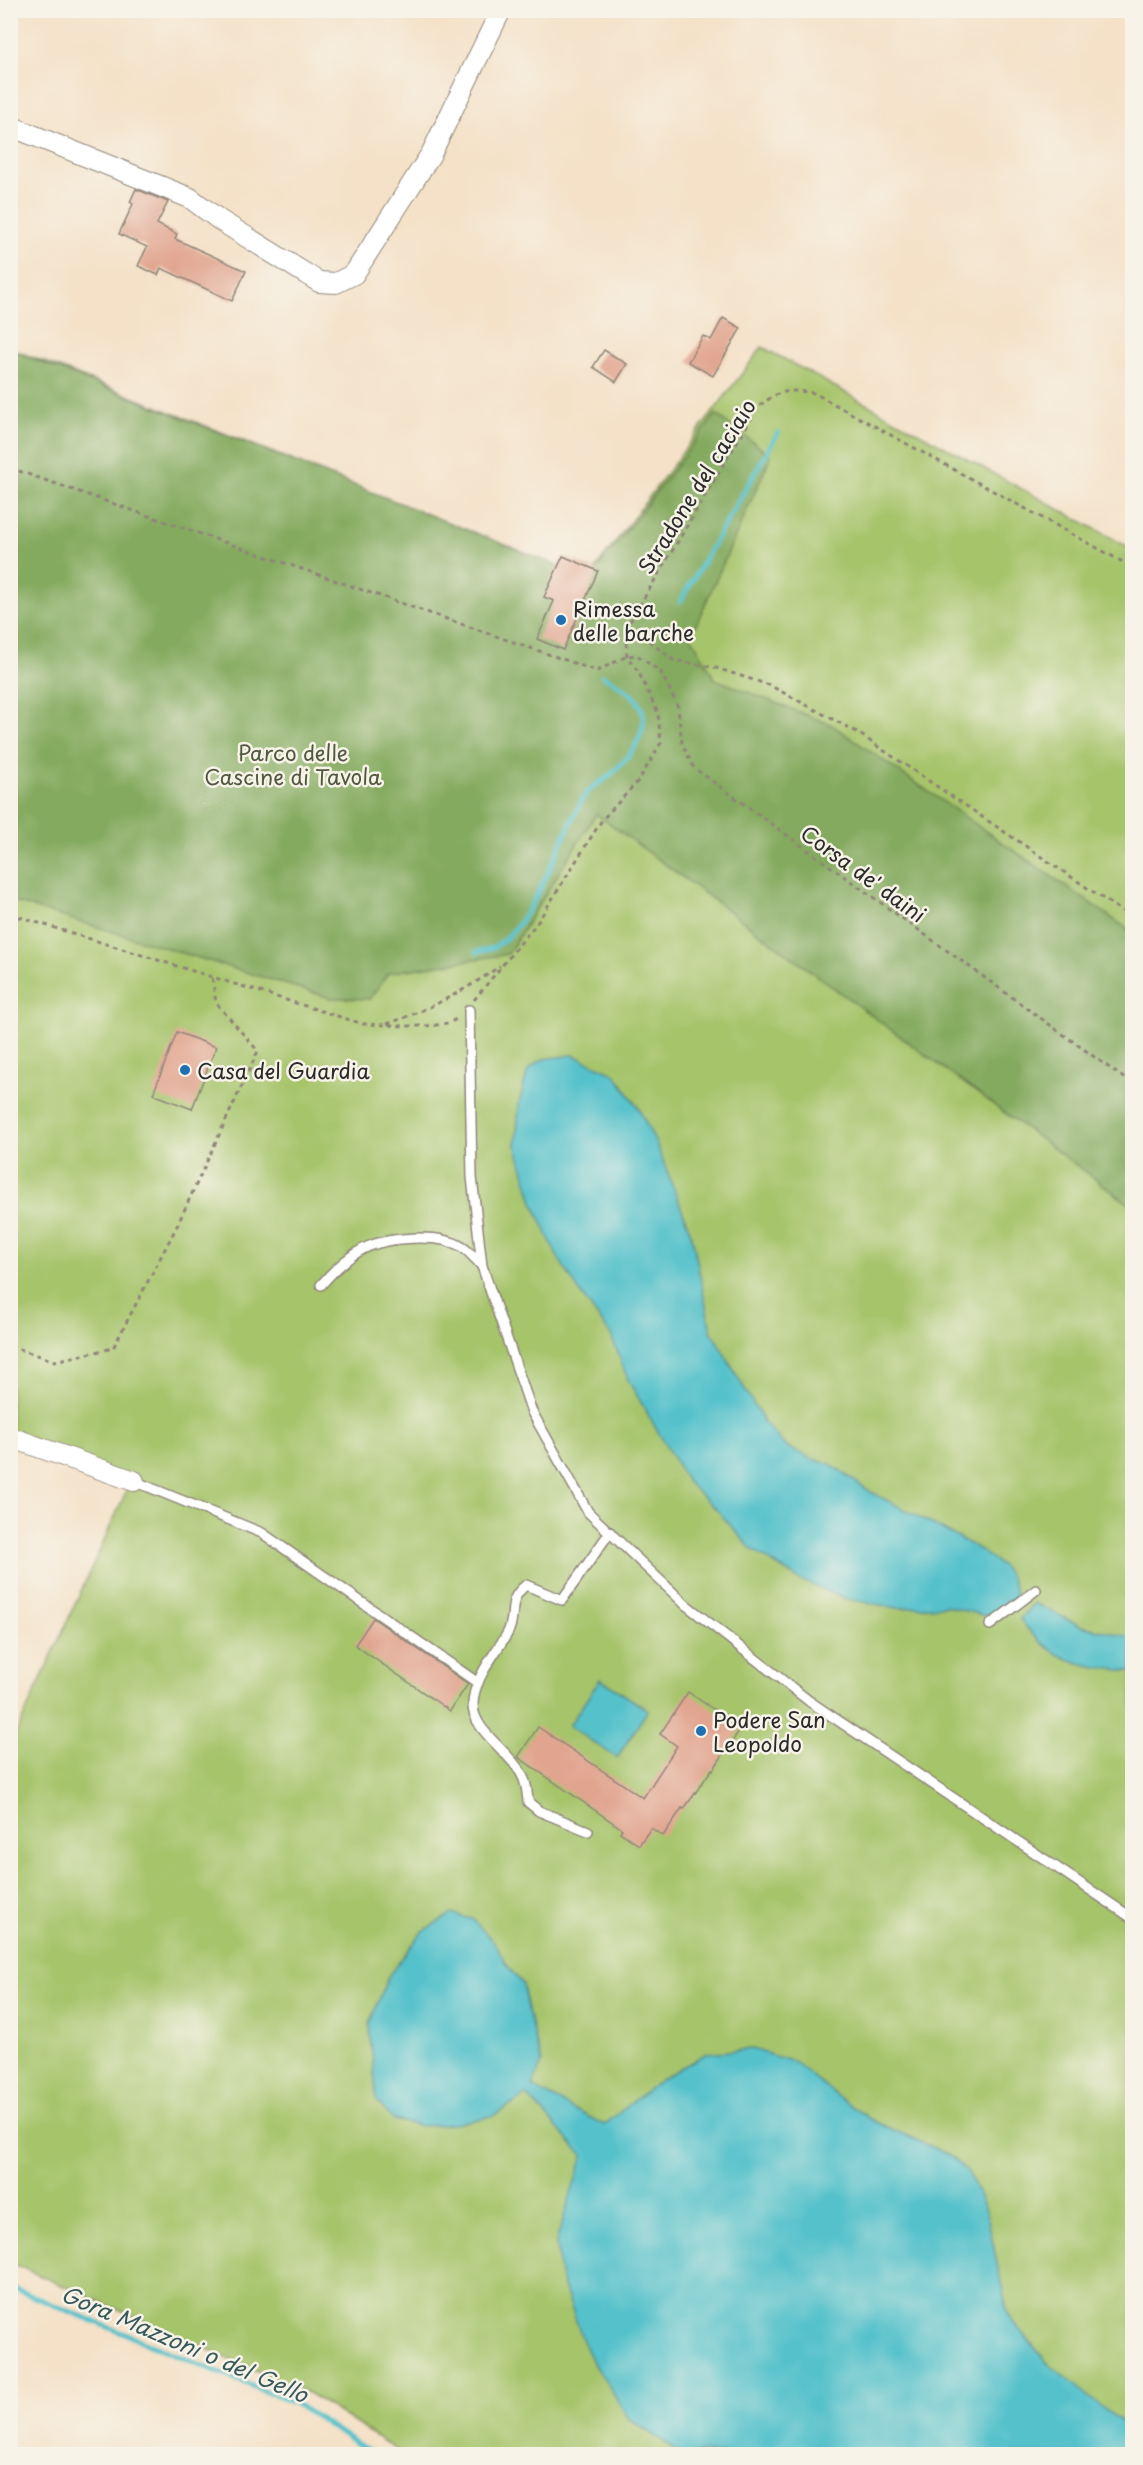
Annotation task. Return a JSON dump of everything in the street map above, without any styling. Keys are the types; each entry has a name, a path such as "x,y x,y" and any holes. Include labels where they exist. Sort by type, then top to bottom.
{"street":[{"path":"10,126 190,198 221,221 319,282 336,283 354,274 431,154 501,10"},
{"path":"10,1437 134,1482"}],"lane":[{"path":"469,1010 472,1177 482,1266 532,1412 588,1512 685,1604 809,1701 1132,1918"},
{"path":"321,1285 338,1266 364,1248 392,1240 424,1238 448,1240 464,1248 482,1266"},
{"path":"134,1482 262,1533 478,1683"},
{"path":"588,1832 539,1811 528,1802 527,1787 521,1773 475,1720 472,1703 478,1683 513,1625 511,1605 519,1590 526,1585 562,1600 610,1532"},
{"path":"990,1625 1036,1590"}],"path":[{"name":"Stradone del caciaio","path":"625,630 758,407 775,393 794,390 814,393 1132,567"},
{"path":"10,468 597,671 627,656"},
{"path":"10,914 363,1023 411,1026 450,1023 469,1010 537,923 602,820 639,780 661,743 658,713 639,673 627,656 625,630 644,637 673,660 716,668 769,685 855,732 1132,918"},
{"name":"Corsa de' daini","path":"627,656 637,655 661,672 678,707 682,743 694,768 1132,1084"},
{"path":"385,1024 422,1012 463,992 504,963"},
{"path":"10,1346 55,1361 112,1348 176,1228 258,1051 216,1003 212,976"}],"green space":[{"path":"762,347 1132,549 1132,2454 403,2454 310,2394 11,2263 11,1745 131,1481 11,1431 10,348 588,578"},
{"name":"Parco delle Cascine di Tavola","path":"10,350 590,578 716,414 771,456 691,636 715,679 832,725 1132,932 1132,1206 596,814 508,954 388,973 370,999 331,998 11,901"}],"water":[{"path":"573,1055 614,1073 638,1107 657,1145 692,1236 711,1331 764,1422 785,1446 812,1459 830,1464 871,1492 974,1546 1002,1566 1011,1578 1016,1594 1012,1607 998,1615 982,1615 946,1606 898,1608 846,1599 800,1580 751,1549 719,1512 687,1482 628,1380 611,1335 557,1256 534,1205 516,1145 519,1103 528,1070 543,1059"},
{"path":"1034,1603 1081,1626 1132,1637 1132,1671 1098,1667 1069,1660 1044,1645 1020,1619"},
{"path":"600,1679 648,1710 617,1758 569,1726"},
{"path":"451,1914 472,1919 496,1944 507,1966 523,1984 542,2063 532,2087 604,2125 661,2079 707,2053 752,2049 795,2062 872,2120 947,2154 968,2172 986,2210 1008,2316 1046,2361 1109,2413 1132,2428 1132,2454 682,2454 629,2419 587,2352 560,2275 556,2242 583,2156 527,2095 493,2116 455,2124 421,2126 393,2120 377,2101 369,2024 389,1975 423,1931"}],"building":[{"path":"136,189 168,202 157,224 177,234 175,239 246,271 232,301 161,268 158,275 138,266 147,247 119,234 133,204 130,202"},
{"path":"723,318 741,328 713,376 688,362 703,336 711,340"},
{"path":"604,350 627,364 616,382 593,367"},
{"name":"Rimessa delle barche","path":"563,556 598,571 563,650 537,639 554,601 544,597"},
{"name":"Casa del Guardia","path":"177,1032 216,1047 192,1109 153,1094"},
{"path":"373,1618 468,1684 450,1711 355,1645"},
{"path":"688,1692 741,1728 713,1770 663,1836 651,1828 639,1845 620,1832 622,1829 518,1757 538,1727 643,1798 677,1746 660,1734"}],"waterway":[{"path":"680,602 778,433"},
{"path":"476,952 494,947 522,920 546,878 585,795 618,767 638,741 643,726 642,709 638,701 625,689 603,676"},
{"name":"Gora Mazzoni o del Gello","path":"10,2287 296,2404 373,2454"}],"place":[{"name":"Rimessa delle barche","path":"561,620"},
{"name":"Casa del Guardia","path":"185,1070"},
{"name":"Podere San Leopoldo","path":"701,1731"}]}
